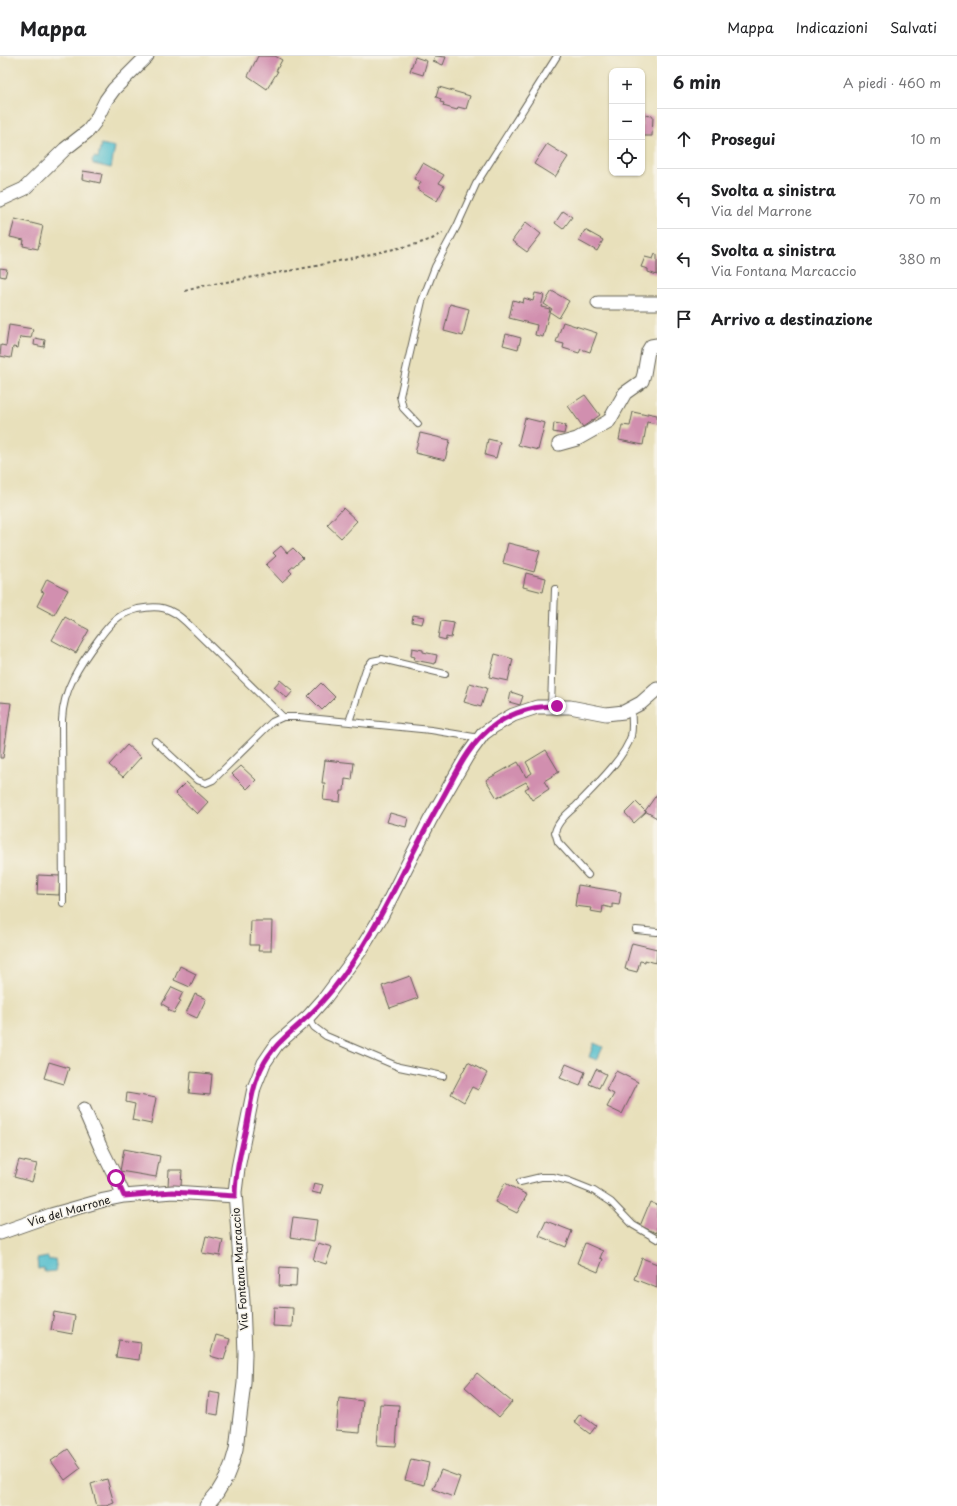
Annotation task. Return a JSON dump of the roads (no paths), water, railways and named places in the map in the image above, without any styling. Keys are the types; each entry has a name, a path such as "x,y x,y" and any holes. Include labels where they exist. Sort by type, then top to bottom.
{"street":[{"path":"0,200 24,189 65,149 88,131 97,119 111,93 147,56"},
{"path":"598,303 657,303"},
{"path":"559,444 577,439 610,421 625,393 642,381 648,351 651,346 657,345"},
{"name":"Via Fontana Marcaccio","path":"208,1505 223,1483 232,1463 244,1383 244,1306 235,1196 238,1168 253,1092 258,1075 266,1059 277,1044 308,1017 334,988 365,943 384,910 430,820 467,756 480,738 494,726 513,715 532,708 551,706 579,708 606,714 618,713 631,709 645,700 657,689"},
{"path":"84,1109 124,1196"},
{"name":"Via del Marrone","path":"0,1233 52,1215 104,1200 124,1196 158,1192 177,1192 235,1196"}],"lane":[{"path":"418,424 403,408 400,396 422,301 431,275 457,226 476,184 557,56"},
{"path":"551,706 555,589"},
{"path":"63,904 63,703 69,687 80,666 115,620 125,614 148,607 162,607 174,612 282,717"},
{"path":"349,722 366,669 372,661 382,659 445,674"},
{"path":"588,874 558,842 555,832 560,822 592,789 624,751 632,732 631,709"},
{"path":"155,741 198,780 203,783 209,783 269,724 282,717 295,716 431,730 480,738"},
{"path":"636,930 657,932"},
{"path":"308,1017 314,1027 326,1036 399,1067 443,1076"},
{"path":"520,1182 541,1177 553,1177 569,1181 594,1191 611,1202 632,1225 657,1239"}],"water":[{"path":"101,144 115,147 111,168 93,164 92,160 94,157 98,158"},
{"path":"594,1043 603,1047 597,1060 589,1057"},
{"path":"48,1257 49,1260 55,1259 57,1271 44,1272 44,1268 38,1269 37,1259"}]}
